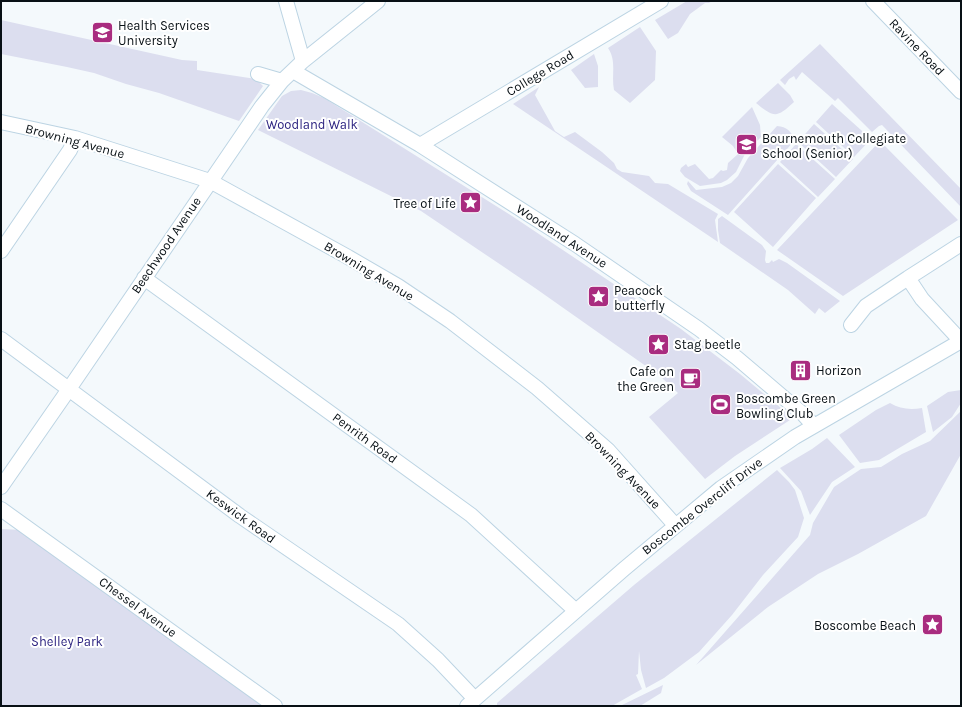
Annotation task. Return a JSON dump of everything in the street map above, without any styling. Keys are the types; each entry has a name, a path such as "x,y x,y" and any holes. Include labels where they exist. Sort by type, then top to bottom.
{"street":[{"path":"286,1 303,61"},
{"name":"Beechwood Avenue","path":"1,487 262,106 282,81 303,61 378,1"},
{"name":"College Road","path":"420,145 661,1"},
{"name":"Ravine Road","path":"872,1 961,92"},
{"name":"Woodland Avenue","path":"293,71 420,145 569,240 699,328 754,372 804,415 814,426"},
{"path":"258,74 282,81"},
{"name":"Browning Avenue","path":"1,122 75,138 210,181 398,286 450,321 537,388 608,450 675,525"},
{"path":"1,252 70,150 75,138"},
{"path":"850,325 866,306 961,244"},
{"name":"Penrith Road","path":"144,278 471,515 576,611"},
{"path":"908,278 922,299 961,341"},
{"name":"Keswick Road","path":"1,339 240,516 398,624 438,660 471,703"},
{"name":"Boscombe Overcliff Drive","path":"471,703 675,525 721,488 763,458 814,426 961,341"},
{"name":"Chessel Avenue","path":"1,509 276,706"}],"green space":[{"path":"687,1 712,1 705,3 690,14 678,33 668,39 655,20"},
{"name":"Woodland Walk","path":"1,20 182,60 197,61 197,70 256,79 263,86 239,121 159,93 94,73 1,54"},
{"path":"640,27 656,51 655,80 630,103 614,90 613,63 611,53 608,48"},
{"path":"820,44 961,189 961,207 882,125 872,132 838,98 835,101 802,72 796,80 794,76 789,79 785,85 780,80"},
{"path":"594,54 598,66 598,87 585,88 571,70"},
{"path":"778,83 790,95 794,102 783,111 775,114 767,111 756,103"},
{"path":"539,87 535,95 555,131 564,137 575,132 602,152 614,163 617,169 622,172 649,176 655,183 668,184 718,214 715,220 718,242 513,104"},
{"name":"Woodland Walk","path":"301,90 324,98 512,216 681,329 740,374 793,418 735,456 705,479 649,417 678,393 660,376 535,288 421,211 258,130 282,96 291,91"},
{"path":"832,104 871,139 854,157 816,122"},
{"path":"752,107 760,125 761,137 746,152 736,172 721,183 700,186 685,177 680,171 686,164 688,167 695,164 709,179 713,178 721,170 727,170 728,163 738,154 733,146 722,137"},
{"path":"814,124 853,159 836,177 798,142"},
{"path":"777,126 788,130 795,140 728,215 691,191 687,184 688,181 696,190 722,187 731,183 738,176 748,158"},
{"path":"880,141 958,220 843,296 777,250"},
{"path":"796,144 835,179 818,197 780,162"},
{"path":"778,164 816,198 773,247 734,212"},
{"path":"722,216 762,245 766,251 766,263 779,259 787,263 840,301 825,313 819,308 815,314 788,290 720,243 718,219"},
{"path":"961,390 961,403 952,417 933,432 927,406 948,392"},
{"path":"890,403 898,407 913,409 922,408 926,432 879,460 860,463 839,435 876,410"},
{"path":"961,411 961,454 926,516 858,554 818,574 768,607 696,665 810,535 813,523 834,487 861,469 881,467 902,454 930,441"},
{"path":"827,438 855,467 832,482 810,515 801,491 780,468 812,449"},
{"path":"777,470 795,490 804,518 798,537 763,575 732,615 699,652 664,678 646,688 641,670 639,651 638,674 636,675 642,689 612,706 497,706 497,703 634,585"},
{"name":"Shelley Park","path":"1,529 22,530 267,706 1,706"},
{"path":"663,685 661,693 640,706 620,706"}],"place":[{"name":"Health Services University","path":"102,32"},
{"name":"Bournemouth Collegiate School (Senior)","path":"746,145"},
{"name":"Tree of Life","path":"471,203"},
{"name":"Peacock butterfly","path":"598,297"},
{"name":"Stag beetle","path":"658,344"},
{"name":"Horizon","path":"800,370"},
{"name":"Cafe on the Green","path":"690,378"},
{"name":"Boscombe Green Bowling Club","path":"720,405"},
{"name":"Boscombe Beach","path":"932,625"}]}
